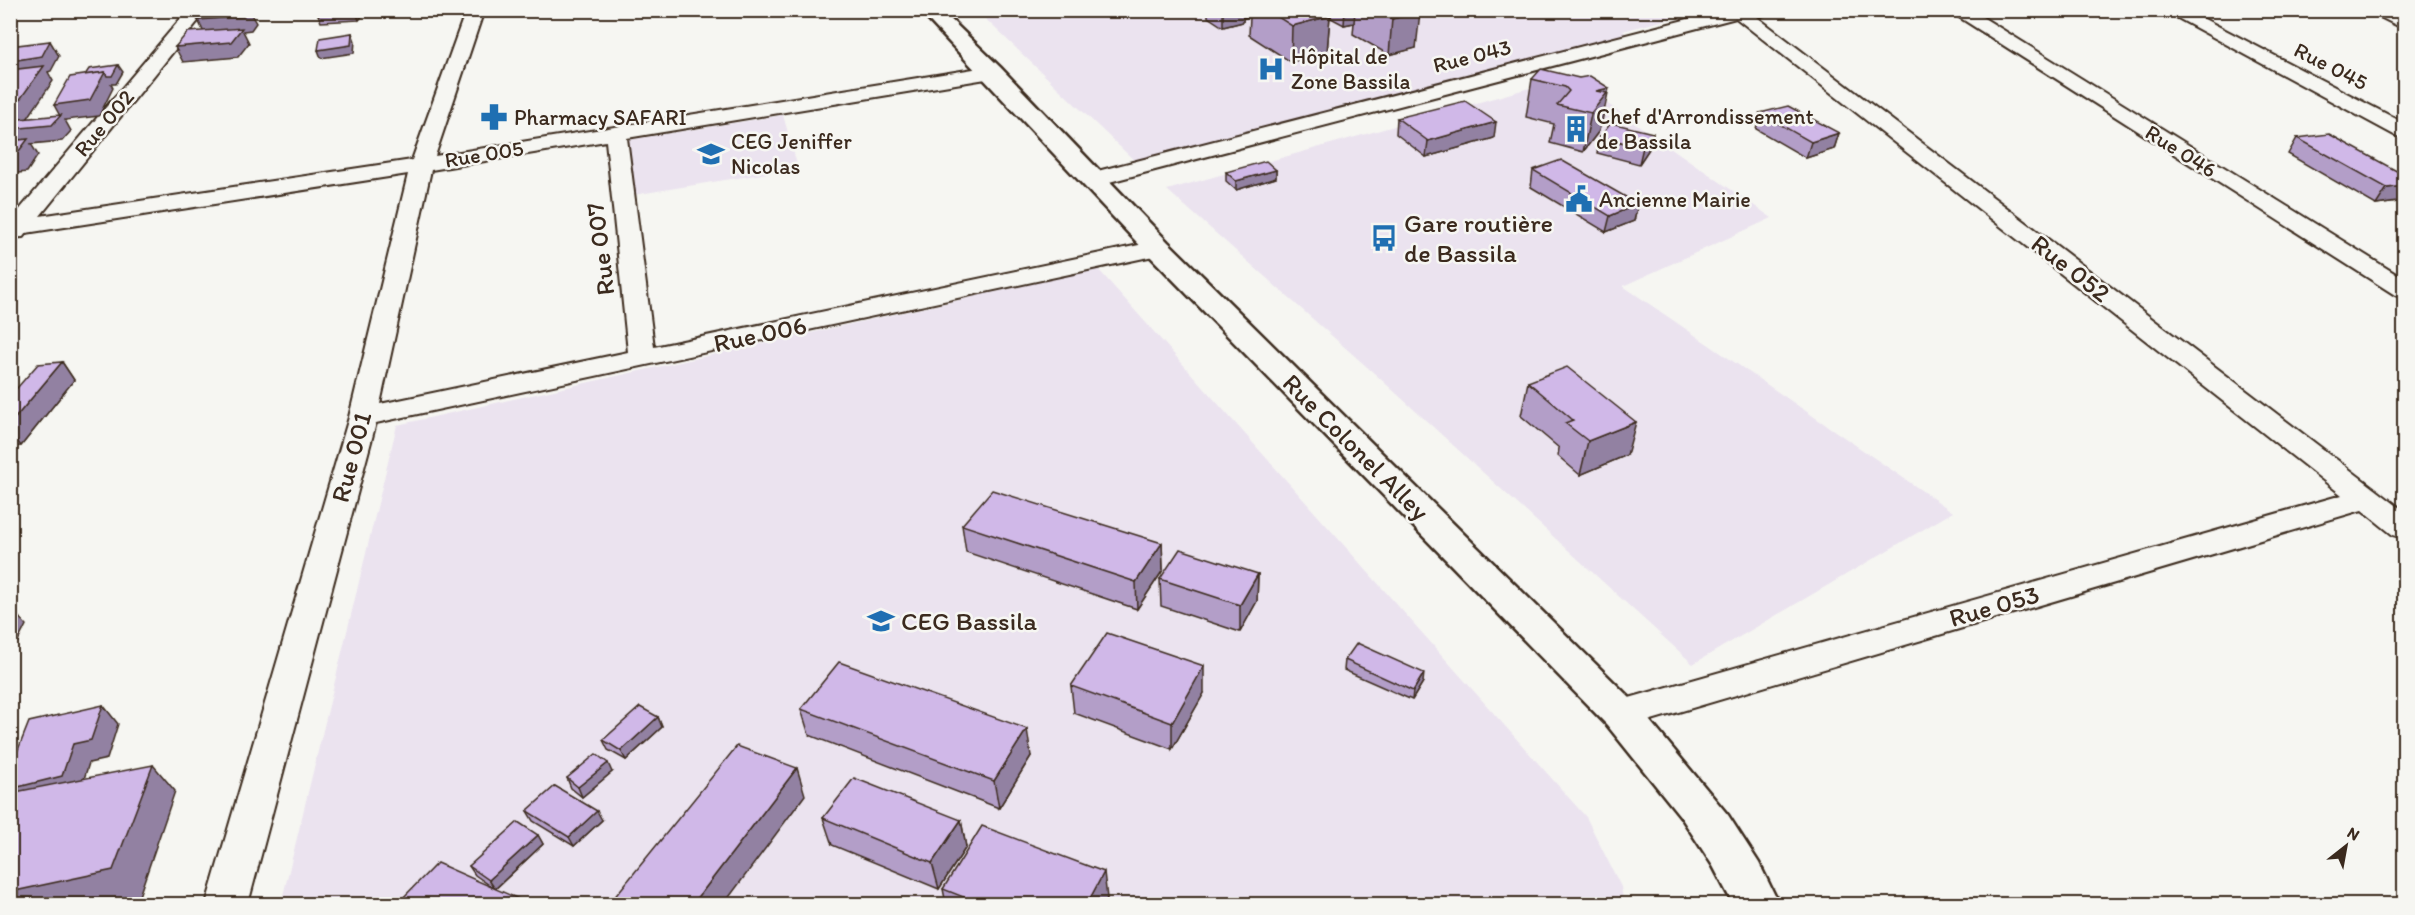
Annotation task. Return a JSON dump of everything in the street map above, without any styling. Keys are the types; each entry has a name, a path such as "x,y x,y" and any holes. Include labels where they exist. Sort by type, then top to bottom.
{"highway":[{"name":"Rue Colonel Alley","path":"929,10 993,72 1158,248 1621,714 1684,787 1726,847 1756,904"}],"street":[{"name":"Rue 002","path":"13,230 198,10"},
{"name":"Rue 001","path":"227,904 363,417 421,165 475,10"},
{"name":"Rue 046","path":"1957,10 2404,290"},
{"name":"Rue 045","path":"2172,10 2404,131"},
{"path":"2375,10 2404,23"},
{"name":"Rue 043","path":"1094,179 1745,11"},
{"name":"Rue 052","path":"1745,11 2404,526"},
{"name":"Rue 005","path":"13,230 993,72"},
{"name":"Rue 007","path":"616,133 642,359"},
{"name":"Rue 006","path":"363,417 1158,248"},
{"name":"Rue 053","path":"1621,714 2368,498"}],"shaded area":[{"name":"Hôpital de Zone Bassila","path":"977,11 1699,11 1623,31 1628,35 1138,164"},
{"path":"1569,77 1772,218 1623,286 1953,512 1693,664 1375,374 1167,190"},
{"name":"CEG Jeniffer Nicolas","path":"783,115 798,168 633,195 627,140"},
{"name":"CEG Bassila","path":"1098,269 1586,817 1621,887 1624,904 281,904 397,425"}],"building":[{"path":"205,10 248,10 244,16 198,20"},
{"path":"1267,10 1321,10 1330,16 1292,26"},
{"path":"1377,10 1417,10 1420,12 1392,19"},
{"path":"242,28 231,42 175,47 188,32"},
{"path":"352,33 351,45 318,50 320,38"},
{"path":"50,41 42,56 10,61 10,46"},
{"path":"118,65 112,76 107,76 105,72 85,75 89,69"},
{"path":"44,66 13,109 10,109 10,70"},
{"path":"1541,69 1579,78 1590,76 1609,88 1596,91 1607,93 1591,113 1557,105 1569,91 1565,87 1532,79"},
{"path":"105,72 90,100 54,105 70,77"},
{"path":"1465,101 1496,122 1428,141 1397,118"},
{"path":"1788,106 1839,133 1811,142 1760,113"},
{"path":"61,115 52,125 10,129 10,120"},
{"path":"1611,123 1653,133 1643,147 1600,137"},
{"path":"2329,134 2404,175 2404,186 2387,188 2297,138"},
{"path":"28,139 16,155 10,156 10,141"},
{"path":"1561,160 1638,204 1610,216 1533,170"},
{"path":"1266,161 1276,170 1236,181 1226,172"},
{"path":"62,362 10,424 10,396 38,364"},
{"path":"1567,367 1636,422 1588,441 1565,423 1573,420 1528,382"},
{"path":"992,490 1162,543 1136,582 962,525"},
{"path":"1180,549 1258,574 1240,605 1160,579"},
{"path":"1107,633 1204,666 1172,723 1071,686"},
{"path":"1357,643 1424,673 1413,691 1345,660"},
{"path":"839,662 1027,729 994,781 801,709"},
{"path":"103,705 91,740 73,744 62,776 10,789 10,770 29,722"},
{"path":"640,707 658,717 621,751 603,740"},
{"path":"737,746 797,768 693,904 609,904"},
{"path":"596,754 608,763 578,787 567,778"},
{"path":"153,765 113,870 10,892 10,793"},
{"path":"854,778 961,820 932,863 823,818"},
{"path":"555,786 597,811 569,837 527,811"},
{"path":"518,822 538,835 489,880 469,866"},
{"path":"982,826 1104,872 1087,904 981,904 943,889"},
{"path":"437,863 530,904 397,904"}],"place":[{"name":"Hôpital de Zone Bassila","path":"1271,69"},
{"name":"Pharmacy SAFARI","path":"494,117"},
{"name":"Chef d'Arrondissement de Bassila","path":"1576,129"},
{"name":"CEG Jeniffer Nicolas","path":"711,154"},
{"name":"Ancienne Mairie","path":"1579,199"},
{"name":"Gare routière de Bassila","path":"1384,238"},
{"name":"CEG Bassila","path":"881,621"}]}
